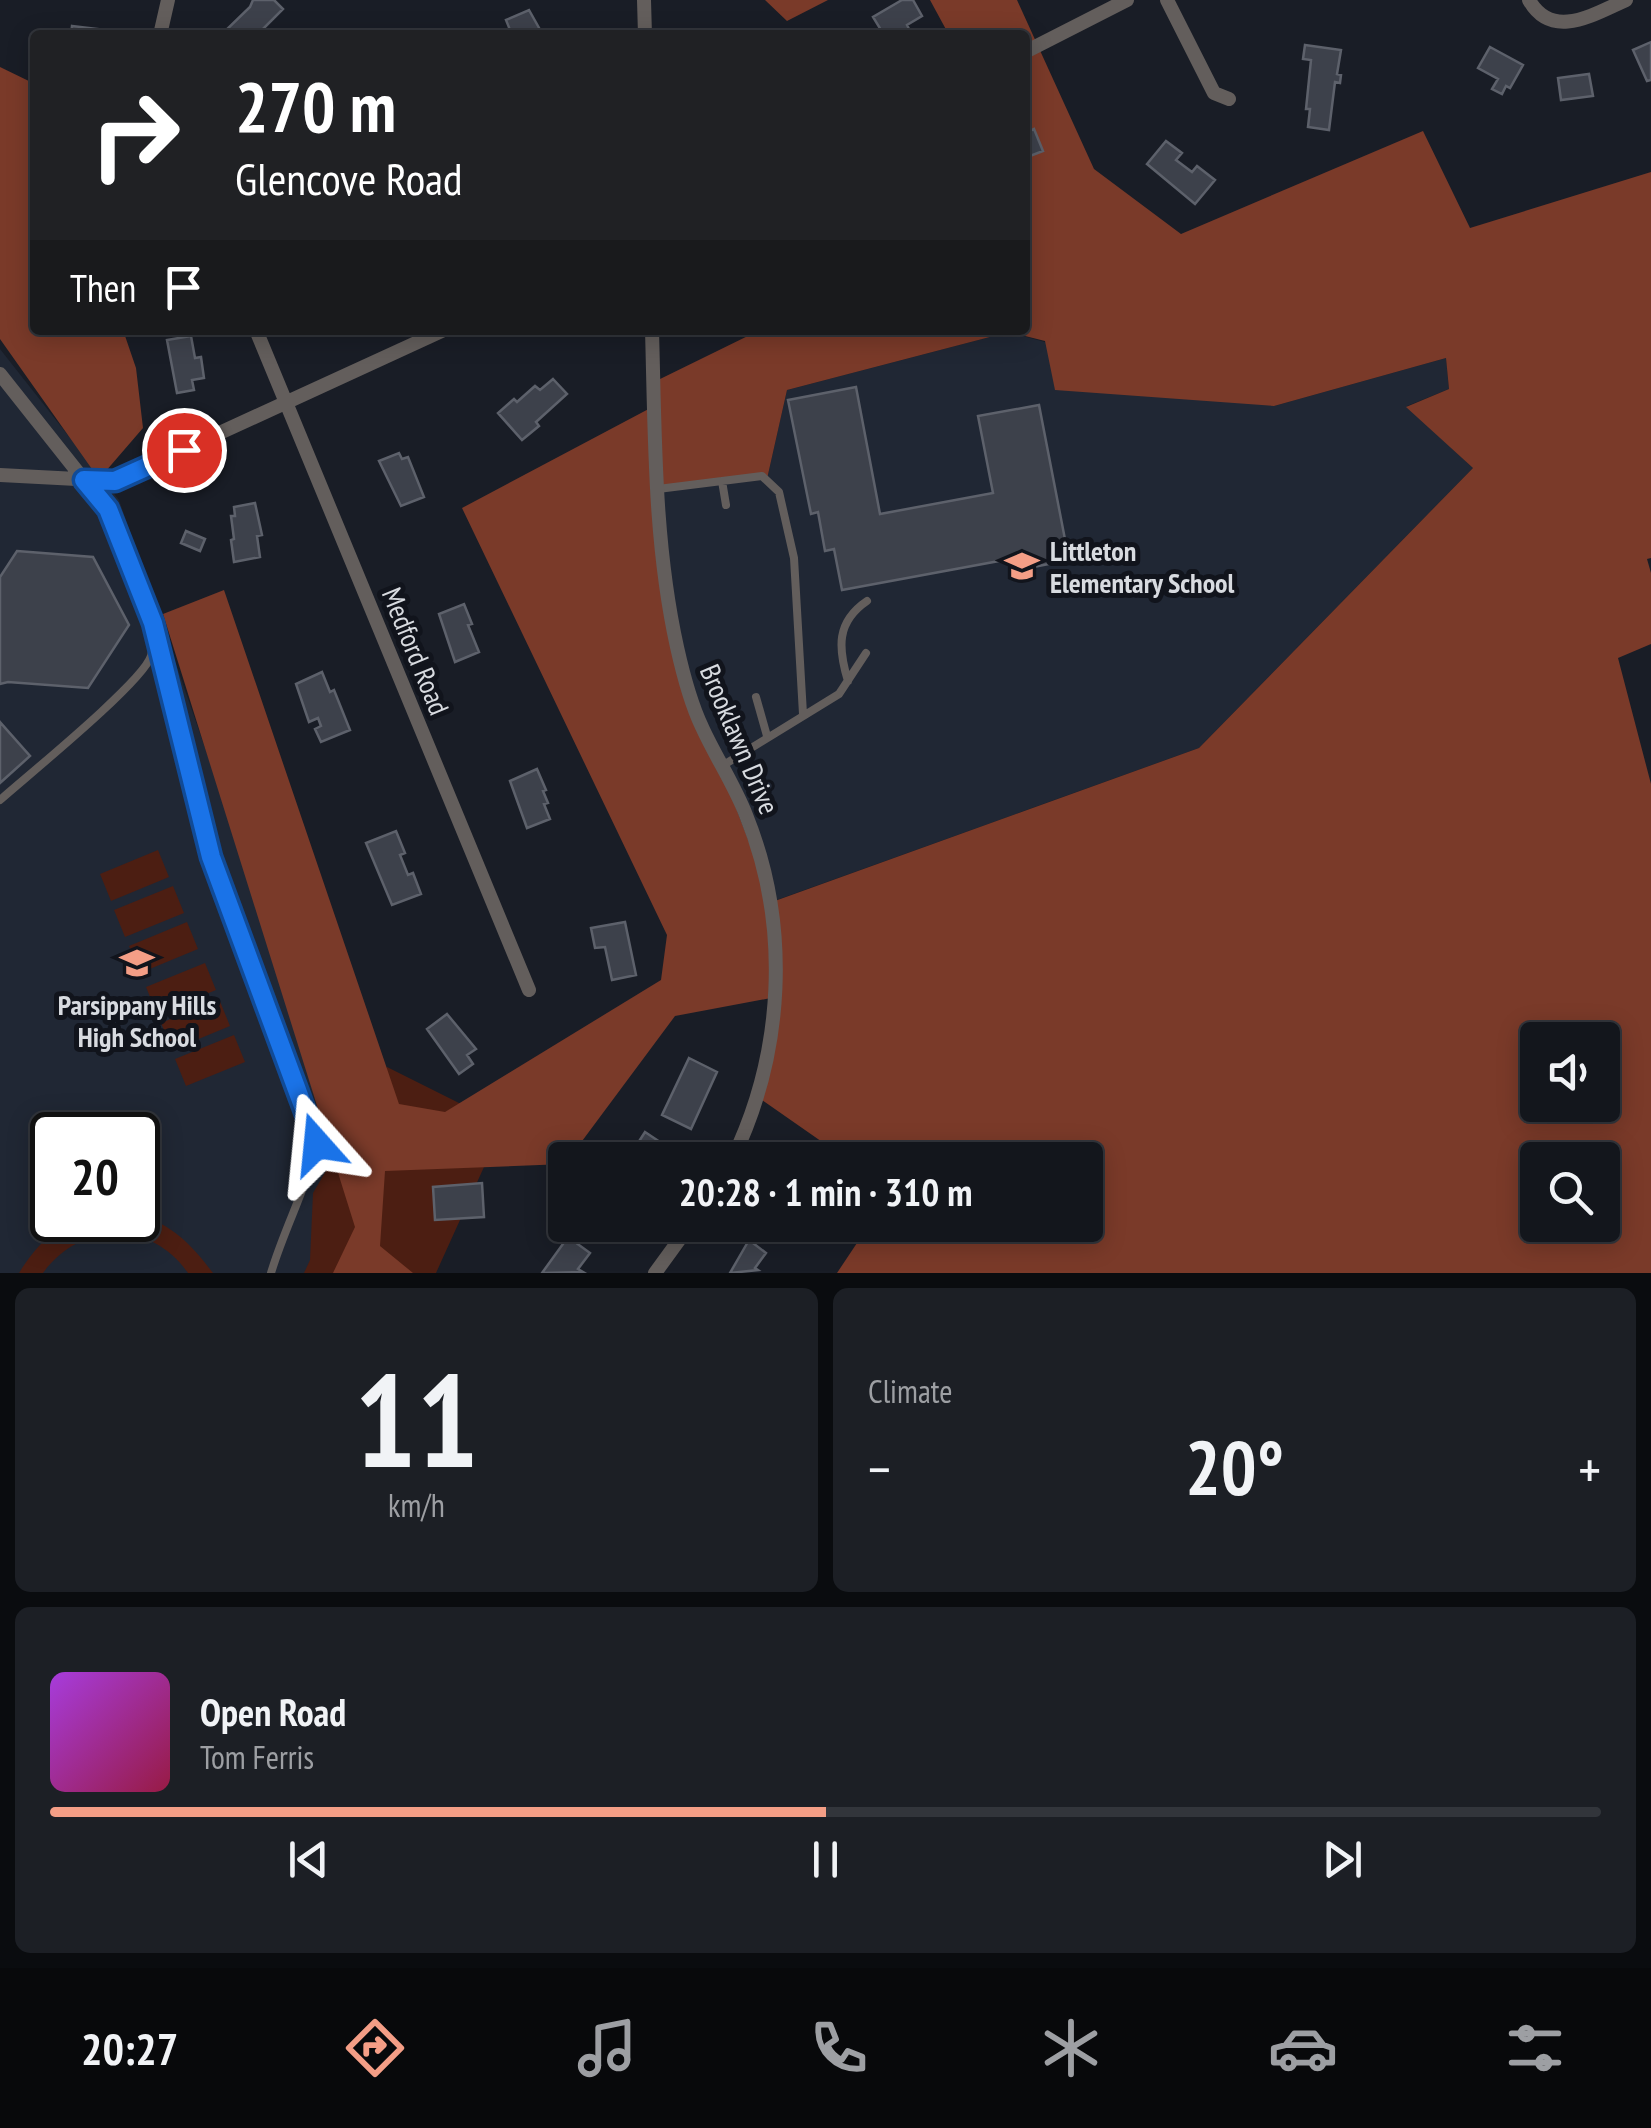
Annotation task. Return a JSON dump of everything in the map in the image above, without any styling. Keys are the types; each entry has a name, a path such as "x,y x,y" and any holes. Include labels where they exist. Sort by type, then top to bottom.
{"street":[{"path":"161,30 168,0"},
{"path":"644,0 645,30"},
{"path":"1030,49 1127,0"},
{"path":"1167,0 1214,94 1229,99"},
{"path":"1529,0 1534,9 1553,23 1578,22 1626,0"},
{"name":"Medford Road","path":"258,335 528,990"},
{"path":"0,475 115,481 433,335"},
{"name":"Brooklawn Drive","path":"652,335 663,567 676,643 700,724 746,814 772,903 776,1004 762,1084 739,1142"},
{"path":"0,374 108,509 153,623"},
{"path":"655,1273 678,1242"}],"lane":[{"path":"658,488 762,476 779,492 794,558 804,714"},
{"path":"722,482 726,505"},
{"path":"848,681 839,648 842,633 846,620 867,601"},
{"path":"0,800 80,731 151,658 153,623"},
{"path":"153,623 211,857 317,1144 308,1179 271,1273"},
{"path":"722,766 839,694 866,653"},
{"path":"756,698 767,736"}],"shaded area":[{"path":"765,0 828,0 787,21"},
{"path":"930,0 1017,0 1094,169 1181,234 1423,131 1470,228 1651,172 1651,558 1647,559 1651,573 1651,644 1618,658 1651,784 1651,1273 837,1273 858,1242 1103,1242 1103,1142 822,1142 755,1095 771,998 675,1016 581,1142 548,1142 548,1165 385,1171 380,1246 413,1273 333,1273 355,1227 163,614 224,590 399,1104 445,1112 661,980 667,935 462,508 658,404 656,381 750,335 998,335 787,390 767,479 662,490 673,643 772,902 1199,748 1473,468 1406,407 1449,389 1446,358 1274,406 1055,390 1045,341 1021,335 1030,335 1030,30 946,30"},
{"path":"0,67 30,82 30,335 125,335 136,368 143,428 99,479 0,339"},
{"name":"Littleton Elementary School","path":"998,335 1020,335 1274,406 1446,358 1449,389 1407,406 1473,468 1199,748 771,902 673,643 661,490 767,479 787,390"},
{"name":"Parsippany Hills High School","path":"0,349 119,500 220,791 356,1227 333,1273 0,1273"},
{"path":"158,850 169,877 111,901 100,874"},
{"path":"173,886 184,913 125,937 114,910"},
{"path":"187,922 198,949 140,973 129,946"},
{"path":"205,963 216,990 157,1014 146,987"},
{"path":"219,999 230,1026 172,1050 161,1023"},
{"path":"234,1035 245,1062 186,1086 175,1059"},
{"path":"387,1067 503,1125 436,1273 304,1273 310,1260 313,1193"},
{"path":"160,1224 180,1237 213,1273 188,1273 155,1243 160,1242"},
{"path":"43,1242 81,1242 59,1256 43,1273 19,1273"}],"building":[{"path":"253,0 274,0 283,9 262,30 226,30"},
{"path":"902,0 913,0 922,16 907,25 908,30 881,30 873,17"},
{"path":"529,10 540,30 510,30 506,20"},
{"path":"72,26 98,29 98,30 72,30"},
{"path":"1651,42 1651,80 1647,81 1633,50"},
{"path":"1305,45 1341,50 1337,74 1341,75 1340,83 1335,82 1329,130 1308,127 1311,60 1303,59"},
{"path":"1490,47 1523,65 1502,94 1492,89 1498,79 1478,68"},
{"path":"1589,74 1593,96 1561,100 1558,78"},
{"path":"1034,129 1043,151 1030,156 1030,131"},
{"path":"1166,141 1182,153 1176,160 1192,172 1197,166 1215,180 1195,204 1147,164"},
{"path":"191,336 195,358 201,357 204,378 192,380 194,390 177,393 167,340"},
{"path":"553,379 567,394 522,440 498,413 535,386 540,390"},
{"name":"Littleton Elementary School","path":"856,387 880,514 993,493 978,416 1039,405 1069,560 1013,571 1010,559 842,590 834,549 825,551 818,512 811,514 788,400"},
{"path":"399,453 402,459 408,457 424,497 401,506 379,461"},
{"path":"255,503 262,535 257,536 260,557 234,562 234,507"},
{"path":"186,531 205,539 200,551 181,543"},
{"path":"17,551 93,557 129,625 88,688 0,684 0,577"},
{"path":"464,604 479,652 455,662 439,614"},
{"path":"322,672 350,730 321,742 315,729 321,726 318,718 309,722 296,684"},
{"path":"0,722 30,756 0,783"},
{"path":"537,769 546,790 543,791 548,803 544,804 550,819 527,828 510,781"},
{"path":"396,831 405,853 400,855 421,894 392,905 366,843"},
{"path":"625,922 636,975 612,980 605,947 595,948 591,928"},
{"path":"447,1014 476,1049 467,1055 473,1064 459,1074 427,1029"},
{"path":"689,1058 717,1072 691,1129 662,1115"},
{"path":"645,1132 660,1142 639,1142"},
{"path":"482,1183 484,1217 435,1220 433,1187"},
{"path":"564,1242 575,1242 590,1253 578,1269 583,1272 542,1273"},
{"path":"748,1242 766,1253 755,1268 758,1270 730,1273"}],"place":[{"name":"Littleton Elementary School","path":"1022,566"},
{"name":"Parsippany Hills High School","path":"137,963"}],"route":[{"path":"184,450 115,481 84,480 108,509 153,623 166,688 211,857 270,1008 317,1144"}]}
